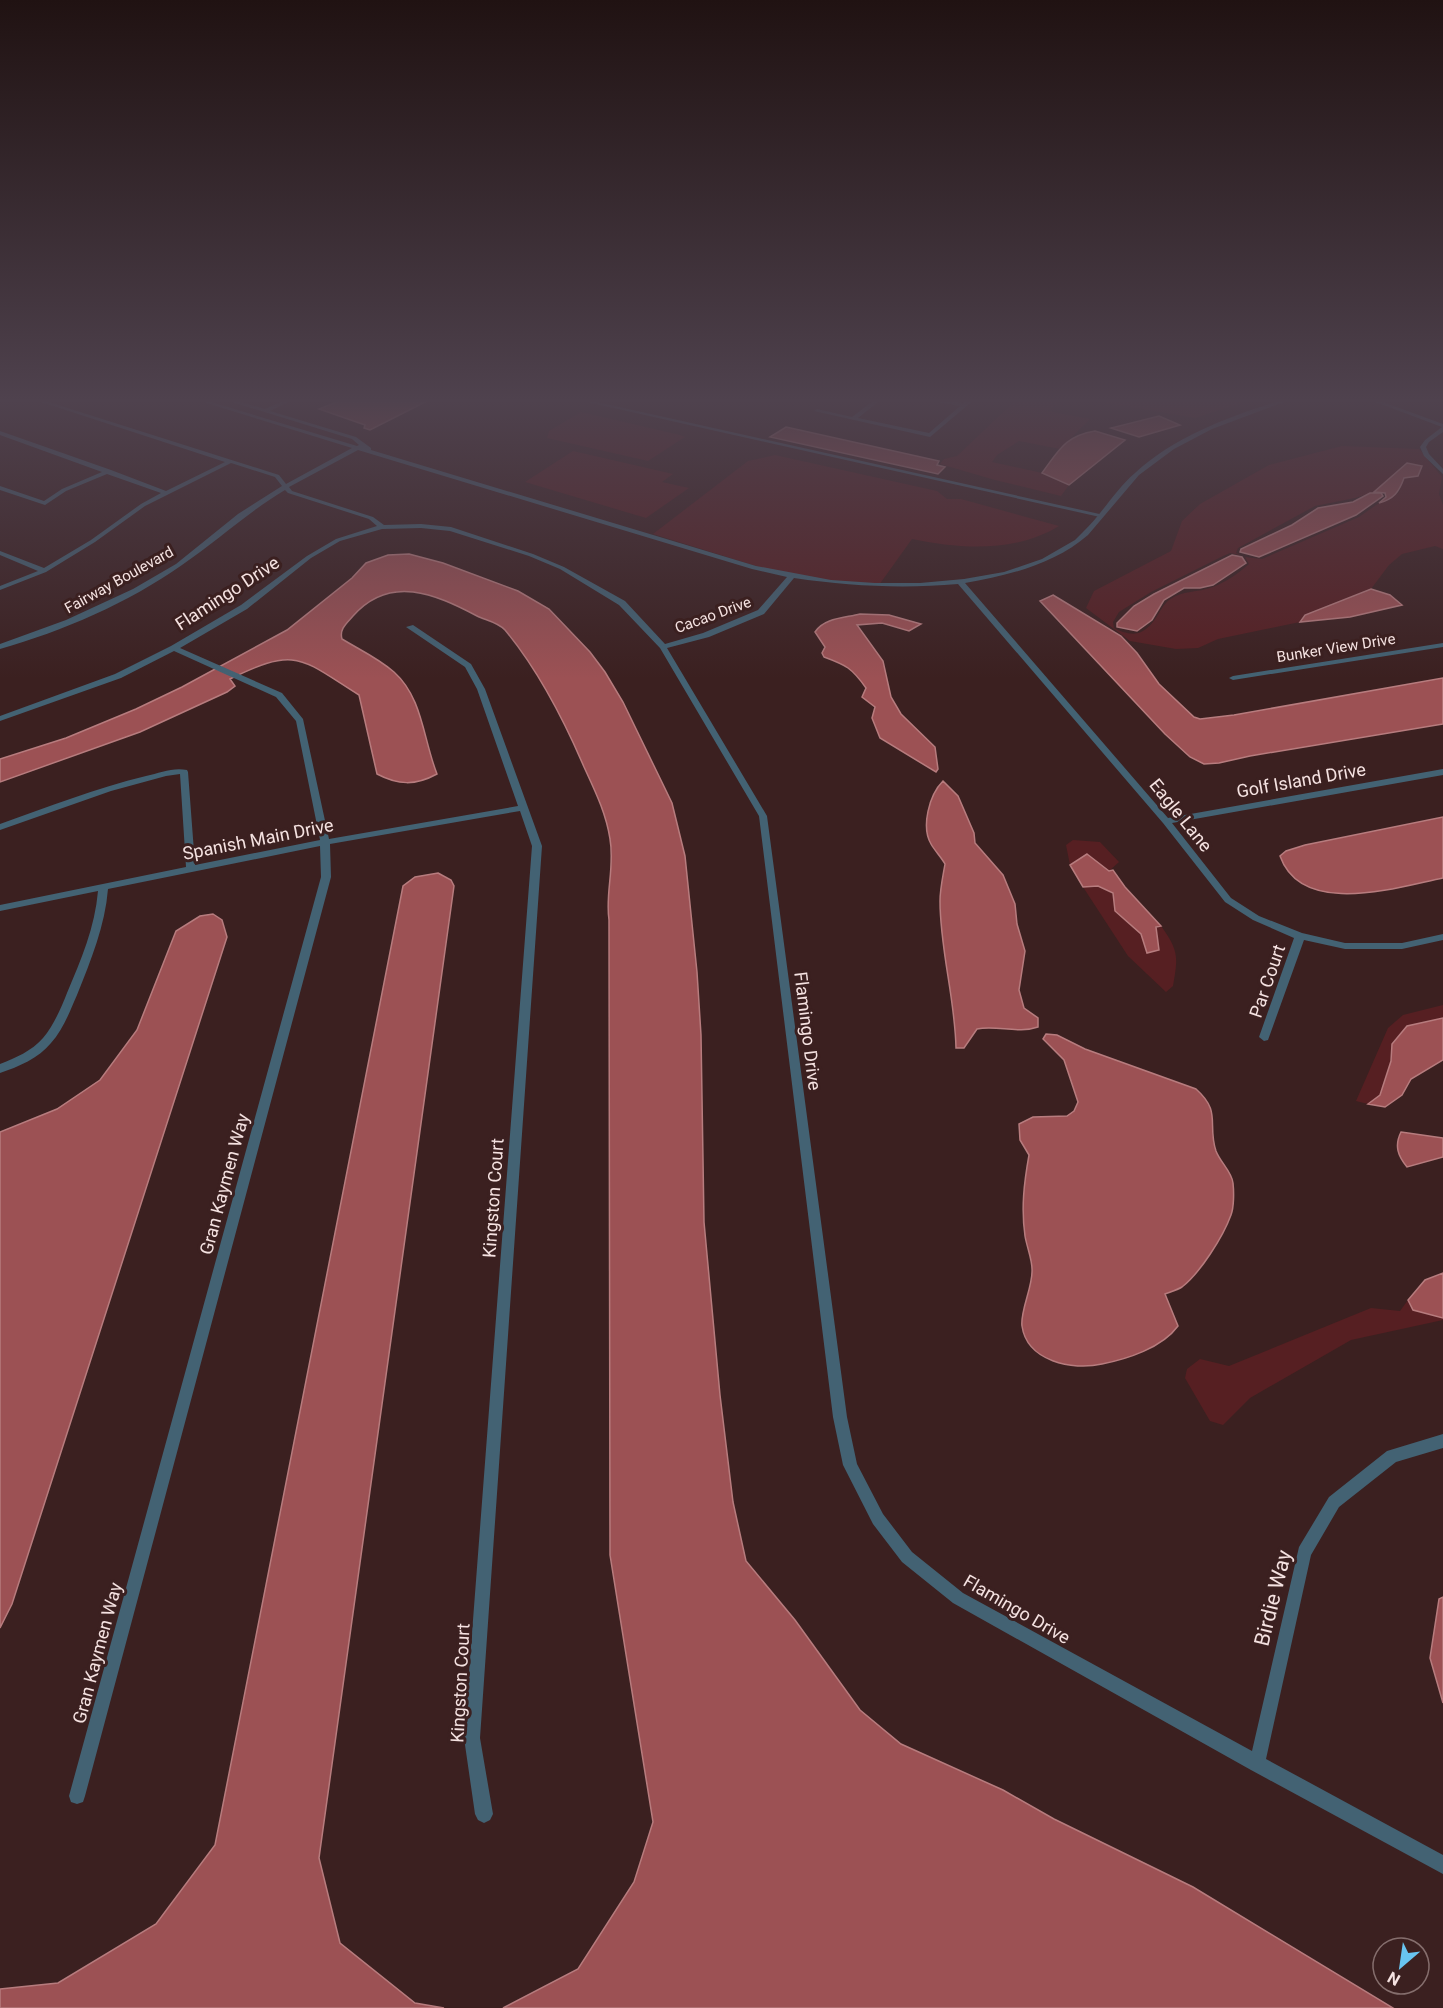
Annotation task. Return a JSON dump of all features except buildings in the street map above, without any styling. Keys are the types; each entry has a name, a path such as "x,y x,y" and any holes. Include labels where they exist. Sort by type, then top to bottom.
{"street":[{"path":"11,492 45,503 62,492"},
{"name":"Fairway Boulevard","path":"0,647 65,625 122,597 178,565 248,511 277,492"},
{"path":"290,492 371,518 382,527"},
{"path":"504,492 754,568 791,577 845,584 894,586 959,581 1002,573 1053,555 1084,535 1121,492"},
{"path":"995,492 1100,515"},
{"path":"0,588 44,571 93,541 143,505 166,493"},
{"name":"Flamingo Drive","path":"0,719 118,676 174,648 244,607 309,557 338,540 382,527 420,526 451,529 531,555 562,568 622,603 663,647 763,816 840,1417 850,1466 878,1519 907,1557 958,1598 1443,1865"},
{"path":"0,553 44,571"},
{"name":"Cacao Drive","path":"663,647 706,635 761,612 791,577"},
{"name":"Eagle Lane","path":"959,581 1166,821 1228,900 1256,918 1300,936 1345,946 1402,946 1443,937"},
{"name":"Kingston Court","path":"410,627 468,666 481,689 537,846 472,1737 484,1814"},
{"name":"Bunker View Drive","path":"1233,678 1443,645"},
{"name":"Gran Kaymen Way","path":"77,1796 326,877 325,843 300,721 279,695 174,648"},
{"path":"0,827 107,789 156,777 170,770 184,772 191,869"},
{"name":"Golf Island Drive","path":"1166,821 1443,772"},
{"name":"Spanish Main Drive","path":"0,908 325,843 524,808"},
{"path":"0,1069 35,1051 47,1041 57,1025 94,938 100,918 103,888"},
{"name":"Par Court","path":"1264,1037 1300,936"},
{"name":"Birdie Way","path":"1257,1764 1304,1552 1334,1502 1392,1456 1443,1441"}],"shaded area":[{"path":"558,492 684,492 646,518"},
{"path":"708,492 938,492 947,499 961,499 1059,526 1042,535 1006,545 949,545 912,539 879,585 791,577 653,534"},
{"path":"1043,492 1064,492 1061,496"},
{"path":"1222,492 1374,492 1315,506 1238,548 1236,553 1241,555 1230,553 1151,592 1119,612 1113,622 1114,628 1131,634 1141,632 1151,625 1169,600 1185,593 1213,587 1227,580 1249,564 1245,557 1262,559 1359,517 1399,492 1439,492 1443,505 1443,549 1435,546 1402,554 1389,565 1371,589 1305,615 1300,622 1218,639 1198,648 1176,649 1130,641 1086,608 1094,591 1171,551 1182,521 1200,504"},
{"path":"1374,492 1397,492 1389,499 1379,503 1386,497 1385,493"},
{"path":"1370,493 1381,493 1383,496 1356,515 1259,557 1240,552 1241,549 1292,525 1318,508 1353,502"},
{"path":"409,554 443,563 518,591 549,609 590,652 605,672 623,702 672,803 685,856 697,972 701,1035 704,1222 720,1395 733,1502 746,1561 795,1620 860,1710 901,1744 1003,1790 1054,1819 1193,1887 1393,2008 503,2008 578,1969 634,1882 653,1822 610,1555 608,900 611,849 600,802 568,731 549,696 529,662 505,630 495,623 445,601 413,592 382,595 367,603 346,624 341,635 342,639 375,658 404,682 417,706 437,774 429,778 407,783 377,774 359,695 310,665 285,660 270,662 230,679 235,686 227,692 140,732 0,782 0,759 66,738 182,687 287,630 352,578 366,563 388,555"},
{"path":"1232,555 1242,557 1246,563 1213,585 1184,588 1164,600 1152,620 1137,631 1117,627 1117,623 1134,606"},
{"path":"1371,589 1390,595 1402,605 1350,617 1300,622 1305,615"},
{"path":"1053,595 1121,636 1137,653 1159,684 1194,717 1200,719 1443,678 1443,724 1204,764 1190,757 1165,734 1040,601"},
{"path":"860,614 889,615 921,624 909,631 882,623 857,625 883,661 891,697 901,714 935,747 938,769 936,772 880,738 872,718 875,707 862,697 866,688 848,668 824,657 822,653 825,647 815,632 819,627 835,619"},
{"path":"943,781 958,796 974,833 975,843 1003,875 1015,904 1017,924 1025,951 1019,990 1024,1008 1038,1018 1038,1027 1030,1029 977,1029 964,1048 956,1048 942,938 940,896 945,864 931,844 927,829 930,803"},
{"path":"1443,817 1443,878 1377,891 1353,894 1329,893 1308,887 1291,875 1280,856 1286,851 1305,845"},
{"path":"1073,840 1100,842 1119,862 1109,871 1080,858 1070,865 1066,845"},
{"path":"1087,854 1109,871 1113,870 1125,887 1161,926 1156,927 1159,950 1147,953 1141,934 1115,911 1113,893 1098,886 1083,887 1070,865"},
{"path":"438,873 451,880 454,886 319,1858 340,1943 415,2003 444,2008 0,2008 0,1989 58,1983 156,1924 215,1845 403,886 415,877"},
{"path":"1098,886 1113,894 1116,911 1141,934 1161,926 1167,935 1176,954 1176,968 1173,986 1166,992 1128,956 1083,887"},
{"path":"213,914 222,920 227,937 12,1604 0,1628 0,1132 57,1109 100,1080 137,1030 176,931 200,916"},
{"path":"1443,1005 1443,1018 1407,1026 1392,1044 1391,1061 1380,1095 1368,1104 1356,1101 1388,1028 1403,1015"},
{"path":"1443,1018 1443,1060 1411,1079 1402,1095 1385,1107 1368,1104 1380,1095 1391,1061 1392,1044 1407,1026"},
{"path":"1046,1034 1057,1035 1085,1049 1196,1089 1209,1105 1216,1151 1233,1183 1232,1212 1217,1244 1189,1281 1182,1287 1165,1294 1178,1326 1163,1341 1143,1351 1122,1359 1090,1366 1065,1364 1042,1355 1032,1348 1022,1326 1032,1268 1023,1215 1024,1186 1029,1155 1020,1140 1019,1124 1033,1117 1067,1116 1074,1111 1078,1102 1064,1060 1043,1039"},
{"path":"1401,1132 1443,1138 1443,1157 1407,1167 1398,1151"},
{"path":"1443,1273 1443,1318 1413,1310 1408,1300 1425,1280"},
{"path":"1408,1300 1414,1310 1443,1318 1443,1320 1351,1340 1250,1398 1223,1425 1210,1421 1185,1378 1187,1369 1200,1359 1229,1366 1371,1308 1400,1311"},
{"path":"1443,1597 1443,1703 1430,1658 1439,1599"}]}
